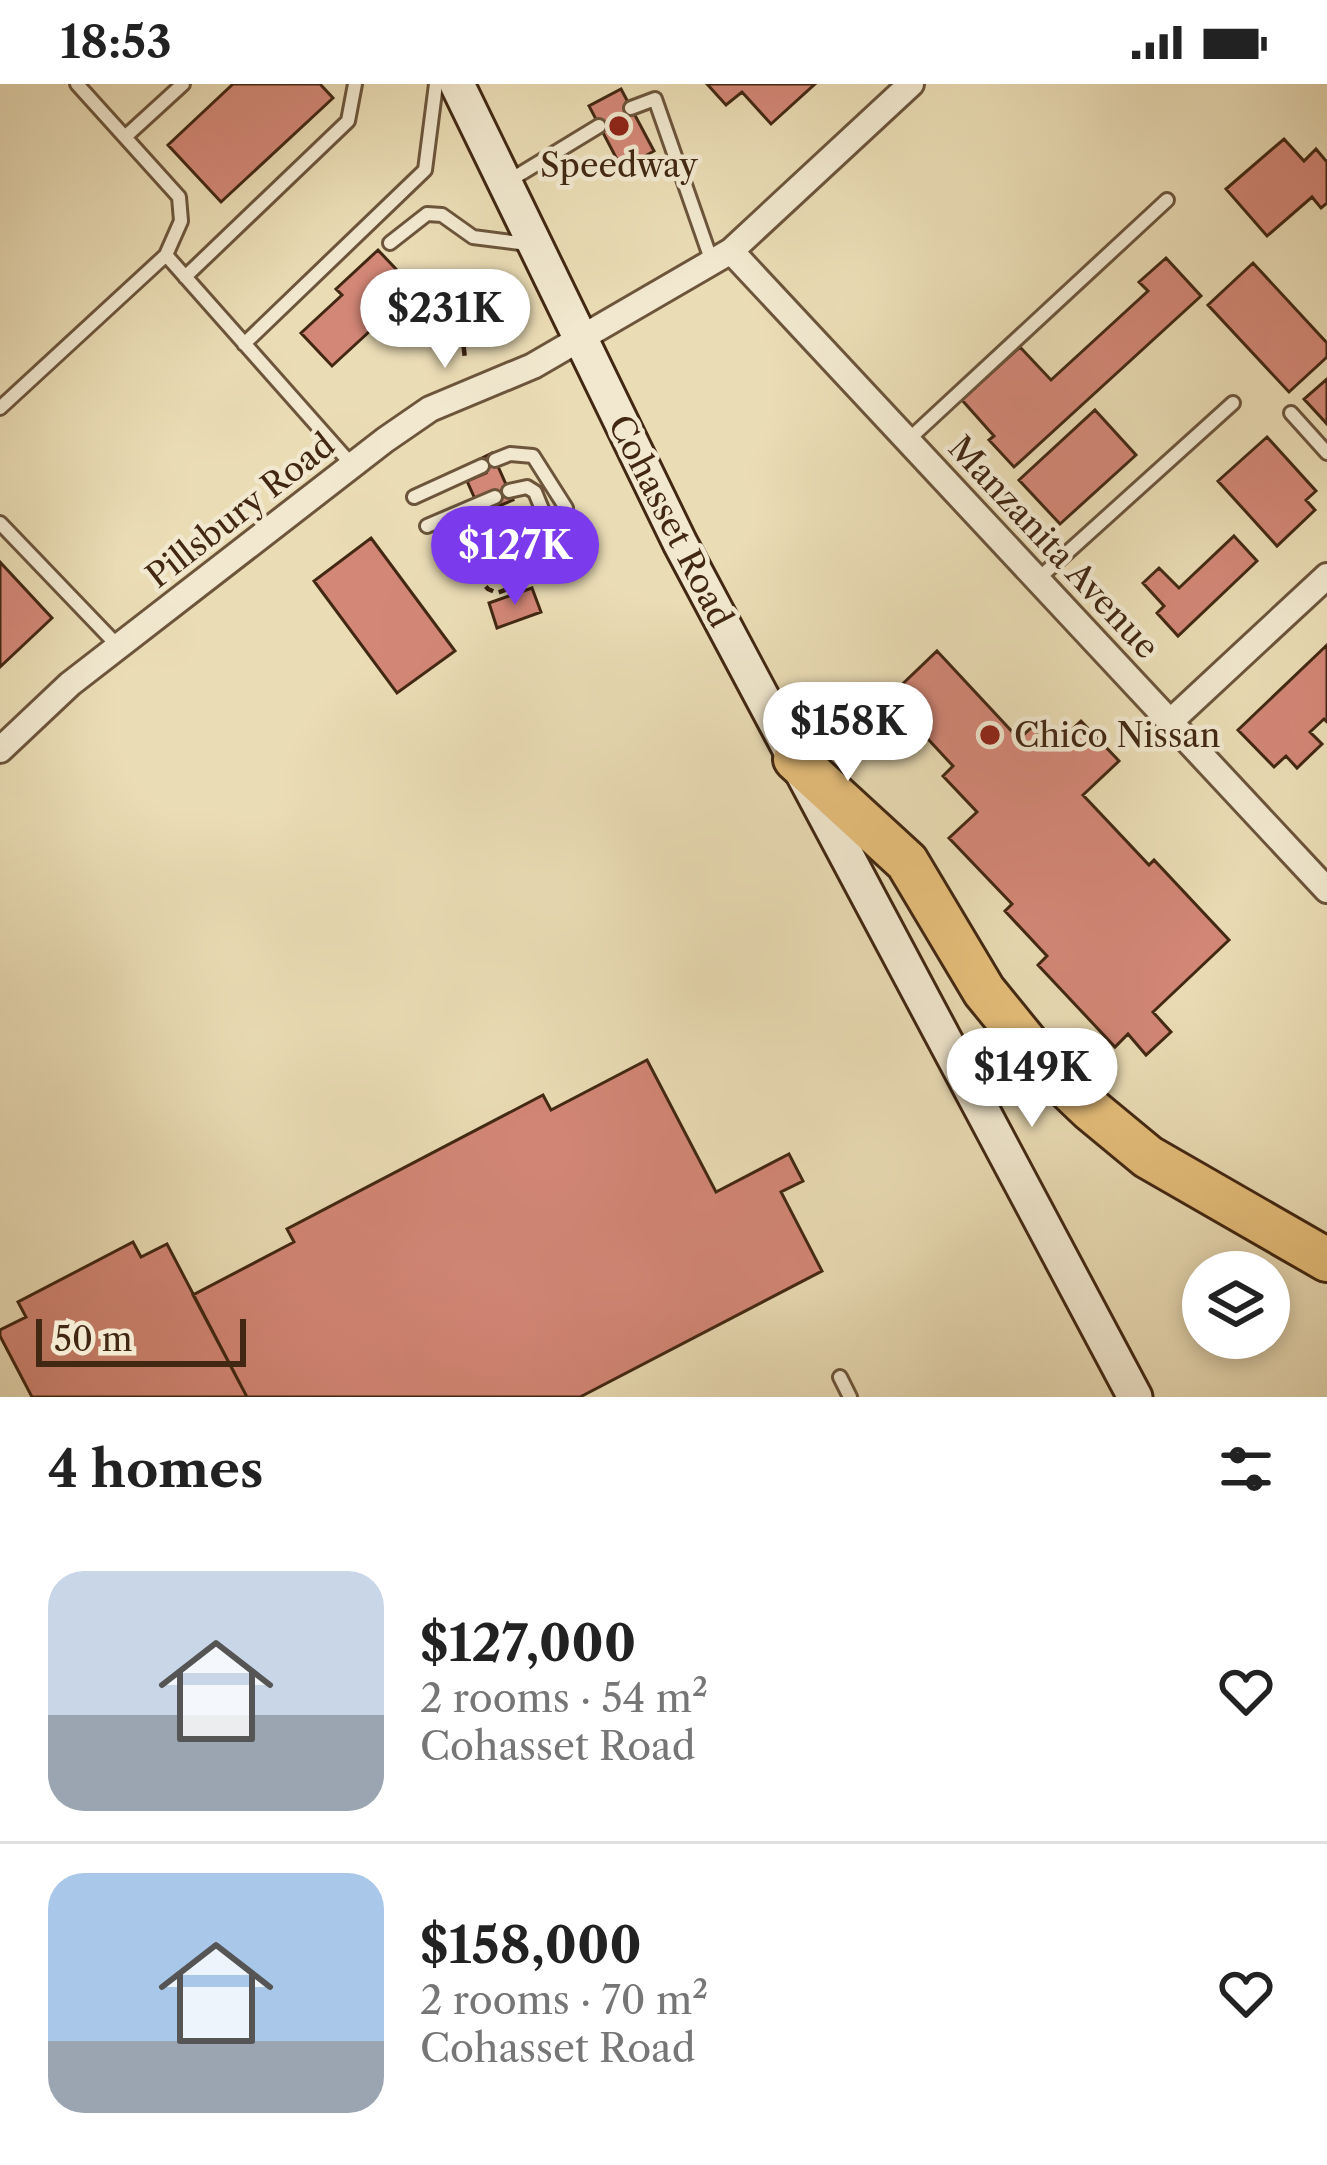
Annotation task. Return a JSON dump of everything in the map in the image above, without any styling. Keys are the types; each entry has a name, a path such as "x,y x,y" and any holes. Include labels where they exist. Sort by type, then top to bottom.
{"highway":[{"path":"795,759 907,862 984,991 1045,1066 1148,1156 1327,1260"}],"main road":[{"name":"Cohasset Road","path":"457,84 674,531 1135,1397"}],"street":[{"name":"Pillsbury Road","path":"0,750 118,646 430,409 533,366 722,257 911,84"},
{"name":"Manzanita Avenue","path":"722,257 908,440 1327,890"},
{"path":"1171,721 1327,577"}],"lane":[{"path":"0,409 166,255 181,221 179,197 77,84"},
{"path":"124,137 183,84"},
{"path":"185,277 348,121 355,84"},
{"path":"244,344 424,170 436,84"},
{"path":"631,108 655,99 722,257"},
{"path":"506,182 599,126"},
{"path":"908,440 1167,200"},
{"path":"390,243 427,214 442,215 473,237 537,245"},
{"path":"166,255 352,466"},
{"path":"1039,579 1233,403"},
{"path":"1291,413 1327,453"},
{"path":"414,497 523,453 533,456 566,508 566,518 553,536 535,492 527,487 509,491"},
{"path":"427,526 495,497"},
{"path":"0,523 118,646"},
{"path":"840,1377 850,1397"}],"path":[{"path":"440,324 460,322 465,359"},
{"path":"466,564 496,593 573,564"}],"building":[{"path":"233,84 320,84 333,98 221,202 168,145"},
{"path":"707,84 815,84 771,124 742,92 726,105"},
{"path":"621,89 654,151 622,169 589,106"},
{"path":"1284,139 1304,161 1316,149 1327,162 1327,203 1321,208 1312,197 1267,236 1226,189"},
{"path":"378,250 411,285 380,314 384,318 332,366 301,333 342,295 336,289"},
{"path":"1166,258 1201,296 1014,467 962,400 1020,347 1051,380 1148,291 1139,282"},
{"path":"1253,263 1327,343 1327,357 1289,392 1208,305"},
{"path":"1327,379 1327,424 1304,399"},
{"path":"1095,410 1136,455 1060,524 1019,480"},
{"path":"1267,437 1316,491 1306,500 1315,510 1277,546 1218,481"},
{"path":"492,453 513,500 499,506 492,491 475,499 467,481 486,473 480,459"},
{"path":"1234,536 1257,561 1178,636 1157,613 1164,606 1143,583 1159,568 1179,588"},
{"path":"371,538 455,651 397,693 314,581"},
{"path":"0,562 52,618 0,667"},
{"path":"532,588 541,612 497,628 489,603"},
{"path":"1327,645 1327,722 1324,719 1310,732 1322,744 1297,768 1286,756 1274,767 1238,730"},
{"path":"937,651 1019,739 1032,727 1052,748 1081,721 1119,761 1083,795 1149,865 1154,860 1229,940 1153,1012 1171,1032 1146,1055 1128,1034 1115,1047 1038,965 1047,956 1005,911 1012,904 949,838 977,812 943,776 953,766 889,697"},
{"path":"647,1060 716,1192 789,1154 803,1181 781,1192 822,1271 580,1397 247,1397 193,1295 294,1242 287,1229 543,1095 551,1110"},
{"path":"133,1242 141,1257 167,1244 247,1397 32,1397 0,1336 0,1330 26,1317 18,1302"}],"place":[{"name":"Speedway","path":"619,126"},
{"name":"Chico Nissan","path":"990,735"}]}
